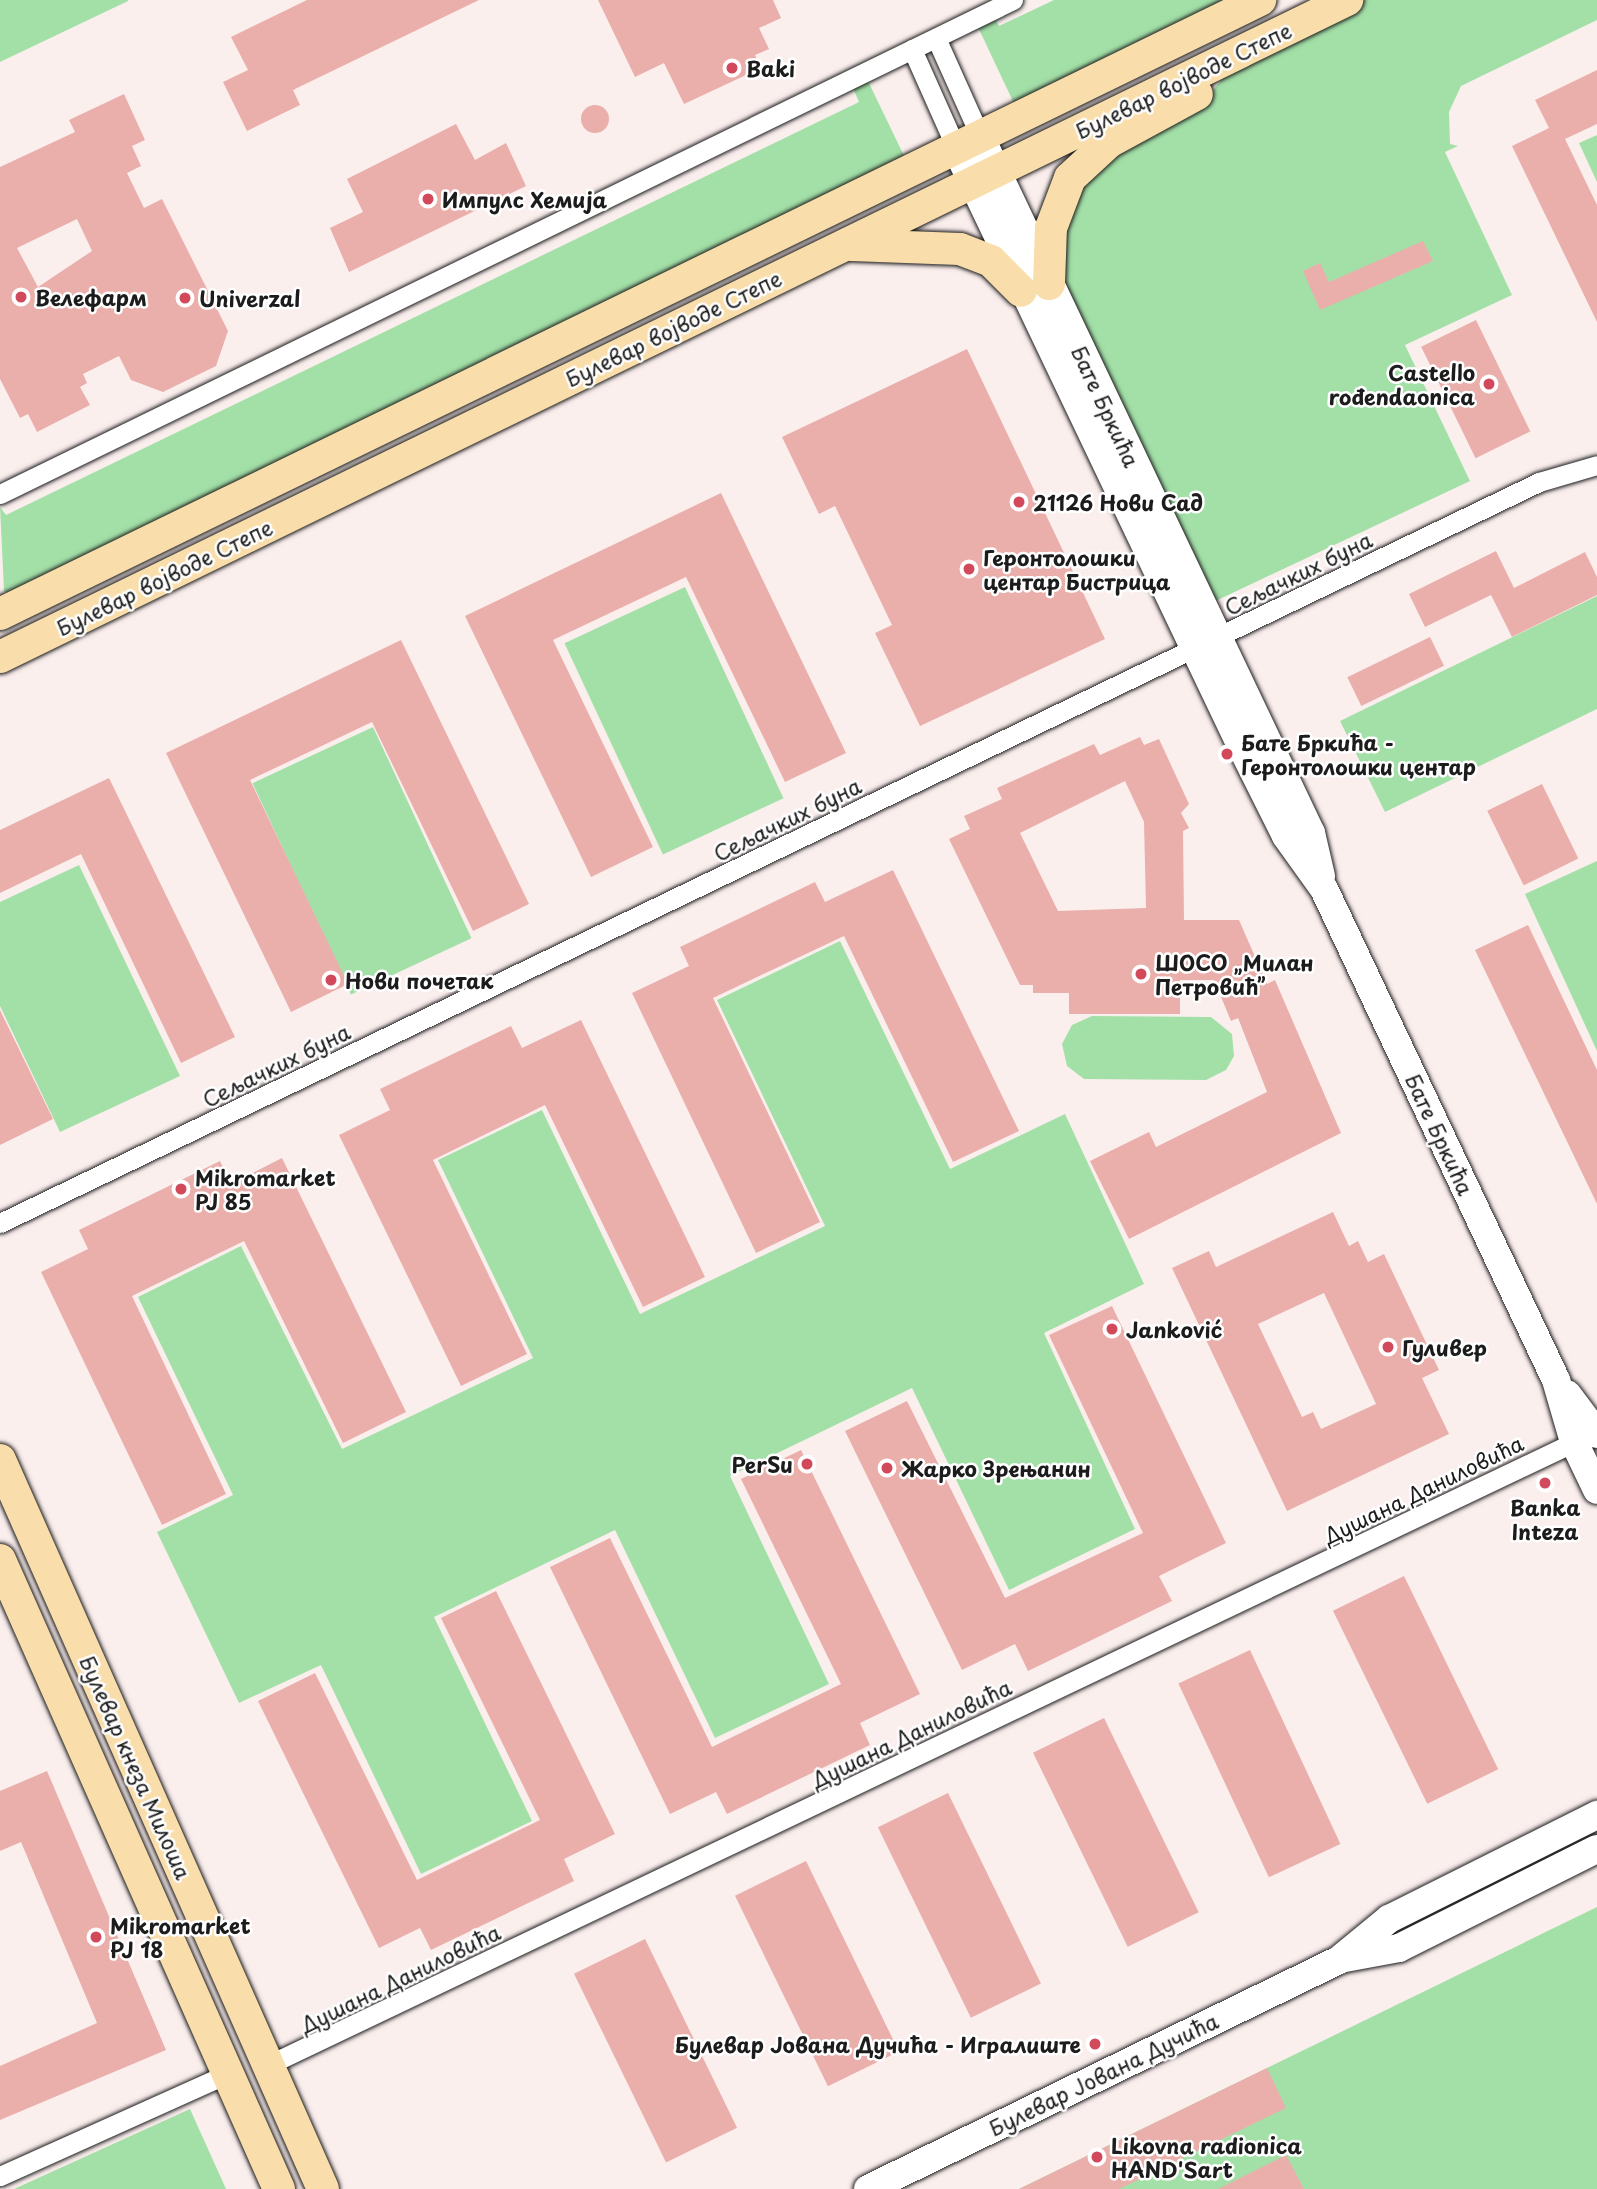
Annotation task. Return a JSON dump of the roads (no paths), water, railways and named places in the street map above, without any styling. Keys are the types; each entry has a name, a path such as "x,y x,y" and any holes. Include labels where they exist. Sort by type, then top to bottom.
{"main road":[{"name":"Булевар војводе Степе","path":"2,607 1260,0"},
{"name":"Булевар војводе Степе","path":"0,657 1347,0"},
{"path":"844,245 960,249 990,261 1035,287 1057,200 1086,157 1193,98 1231,56"},
{"name":"Булевар кнеза Милоша","path":"0,1460 323,2189"},
{"name":"Булевар кнеза Милоша","path":"0,1560 279,2189"}],"street":[{"path":"0,494 1013,0"},
{"name":"Бате Бркића","path":"936,38 968,142"},
{"name":"Бате Бркића","path":"912,49 968,142 1205,643 1286,836 1324,889 1586,1438 1597,1490"},
{"name":"Сељачких буна","path":"0,1223 1539,482 1597,465"},
{"name":"Душана Даниловића","path":"268,2065 1586,1438"},
{"path":"1567,1830 1597,1803"},
{"name":"Булевар Јована Дучића","path":"868,2189 1339,1959 1389,1919 1597,1815"},
{"name":"Булевар Јована Дучића","path":"1339,1959 1399,1948 1591,1854"},
{"path":"0,2176 228,2074"}],"place":[{"name":"Baki","path":"732,68"},
{"name":"Импулс Хемија","path":"428,199"},
{"name":"Велефарм","path":"21,297"},
{"name":"Univerzal","path":"185,298"},
{"name":"Castello rođendaonica","path":"1489,384"},
{"name":"21126 Нови Сад","path":"1019,502"},
{"name":"Геронтолошки центар Бистрица","path":"969,569"},
{"name":"Бате Бркића - Геронтолошки центар","path":"1227,754"},
{"name":"ШОСО „Милан Петровић”","path":"1141,974"},
{"name":"Нови почетак","path":"331,980"},
{"name":"Mikromarket PJ 85","path":"181,1189"},
{"name":"Janković","path":"1112,1329"},
{"name":"Гуливер","path":"1388,1347"},
{"name":"PerSu","path":"807,1464"},
{"name":"Жарко Зрењанин","path":"887,1468"},
{"name":"Banka Inteza","path":"1545,1483"},
{"name":"Mikromarket PJ 18","path":"96,1937"},
{"name":"Булевар Јована Дучића - Игралиште","path":"1095,2044"},
{"name":"Likovna radionica HAND'Sart","path":"1097,2157"}]}
